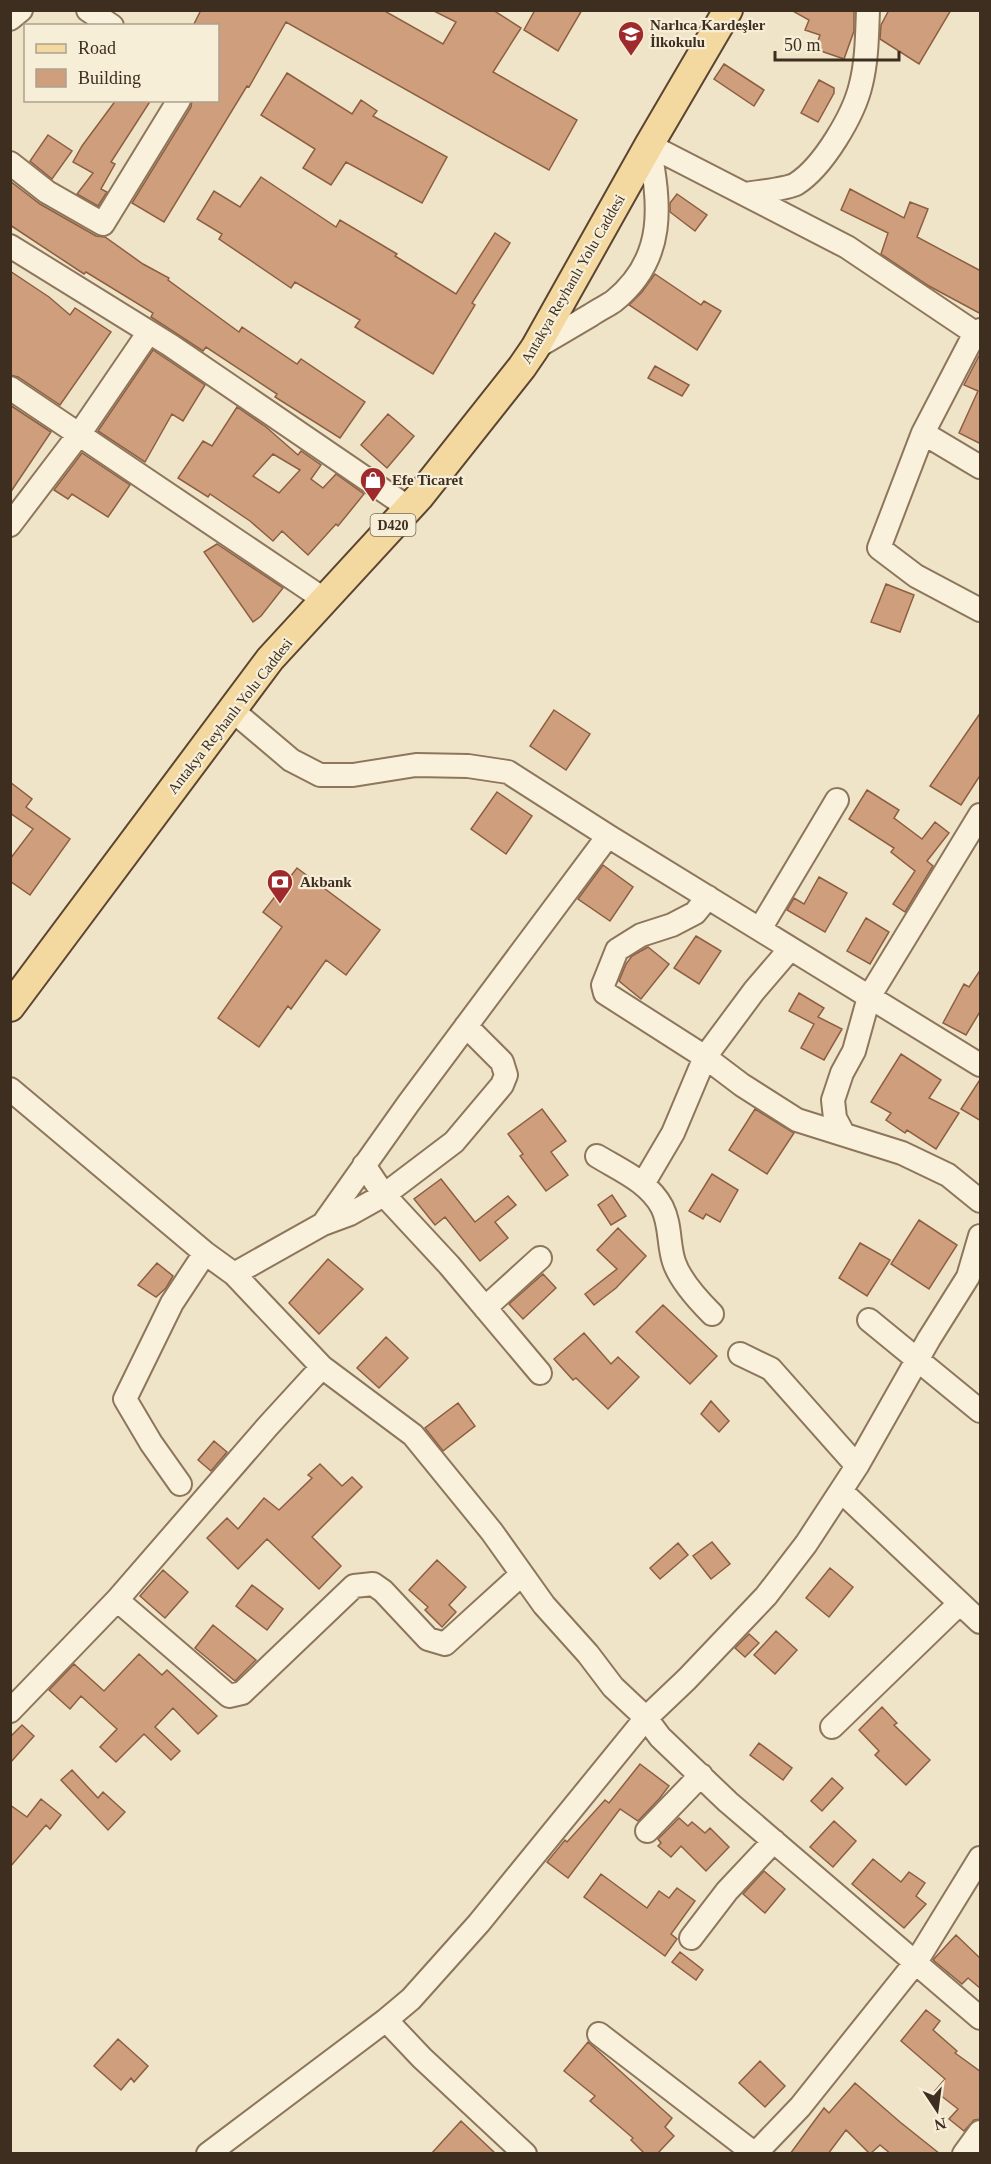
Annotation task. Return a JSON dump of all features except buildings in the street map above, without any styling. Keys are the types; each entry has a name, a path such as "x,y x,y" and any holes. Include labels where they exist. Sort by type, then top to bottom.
{"main road":[{"name":"Antakya Reyhanlı Yolu Caddesi","path":"10,1006 270,659 409,508 536,348 649,145 728,10"}],"street":[{"path":"10,20 21,10"},
{"path":"88,10 109,24"},
{"path":"746,194 795,184 825,156 848,120 861,86 866,55 868,10"},
{"path":"10,163 47,192 103,224 178,102"},
{"path":"649,145 847,247 978,332 923,433 879,548 916,576 981,610"},
{"path":"536,348 614,301 641,273 655,238 658,217 657,189 649,145"},
{"path":"10,246 149,332 409,508"},
{"path":"10,525 80,433 149,332"},
{"path":"10,388 325,600"},
{"path":"923,433 981,467"},
{"path":"232,710 291,760 320,775 353,775 416,765 468,766 508,772 790,949 981,1065"},
{"path":"760,929 837,800"},
{"path":"843,1133 836,1118 833,1101 842,1073 854,1051 869,997 981,815"},
{"path":"323,1224 466,1026 608,836"},
{"path":"708,897 695,914 672,926 641,935 617,950 603,985 606,993 797,1120 902,1153 948,1175 981,1201"},
{"path":"643,1184 673,1133 705,1057 754,991 790,949"},
{"path":"234,1274 323,1224 350,1214 384,1195 454,1142 502,1084 506,1075 502,1062 466,1026"},
{"path":"10,1089 234,1274 322,1367 413,1435 492,1532 544,1605 588,1654 613,1687 646,1718 660,1737 774,1841 981,2018"},
{"path":"597,1156 643,1184 662,1206 668,1225 674,1263 696,1298 712,1314"},
{"path":"364,1165 384,1195 449,1265 540,1372"},
{"path":"208,2154 411,2000 479,1923 646,1718 687,1679 766,1596 806,1544 857,1466 918,1358 968,1277 981,1236"},
{"path":"180,1484 151,1443 125,1399 172,1303 205,1252"},
{"path":"485,1308 540,1258"},
{"path":"869,1320 981,1411"},
{"path":"740,1354 771,1369 857,1466"},
{"path":"10,1711 117,1600 322,1367"},
{"path":"841,1491 981,1622"},
{"path":"117,1600 229,1696 242,1693 354,1586 373,1584 383,1591 428,1639 445,1644 522,1574"},
{"path":"832,1727 960,1603"},
{"path":"647,1831 701,1775"},
{"path":"691,1938 727,1891 774,1841"},
{"path":"599,2034 755,2154 800,2107 916,1962 981,1858"},
{"path":"386,2020 422,2058 525,2154"},
{"path":"964,2154 981,2132"}],"place":[{"name":"Narlıca Kardeşler İlkokulu","path":"631,57"},
{"name":"Efe Ticaret","path":"373,503"},
{"name":"Akbank","path":"280,905"}]}
